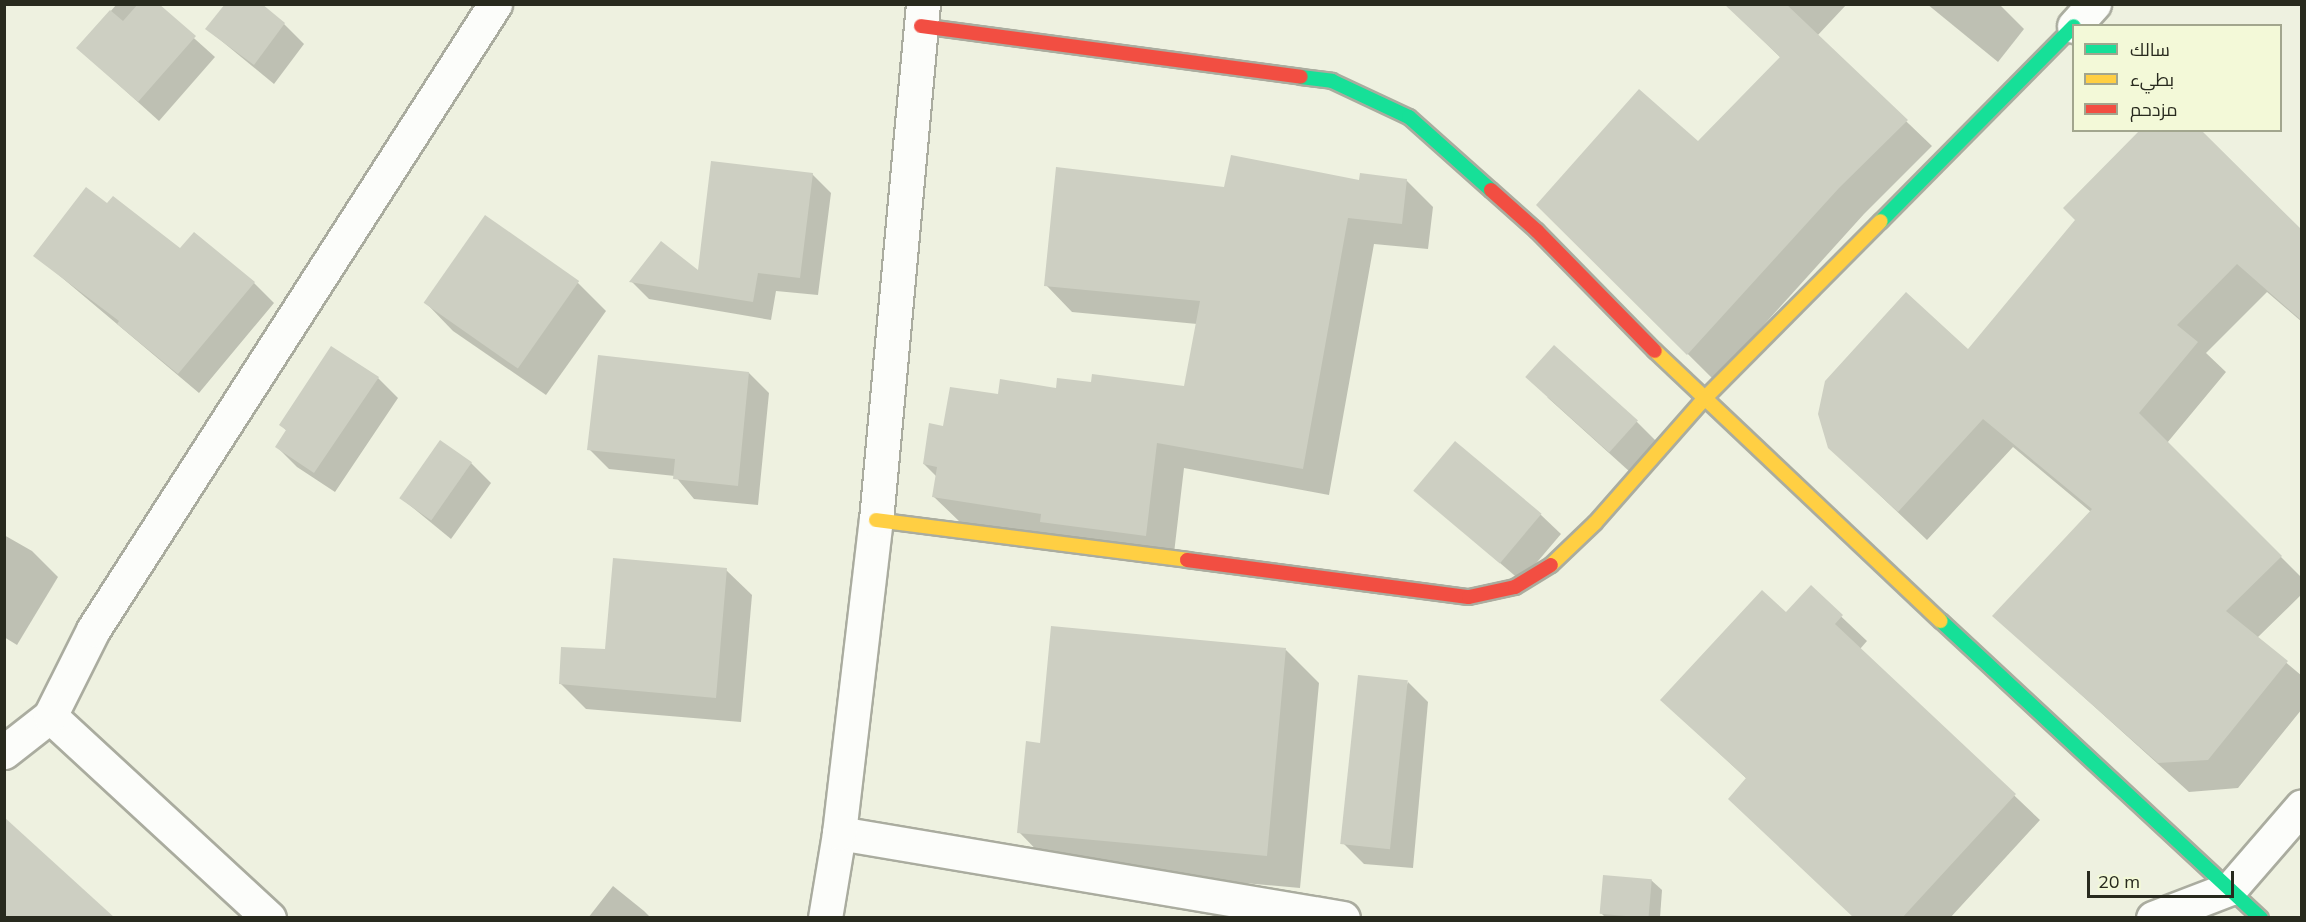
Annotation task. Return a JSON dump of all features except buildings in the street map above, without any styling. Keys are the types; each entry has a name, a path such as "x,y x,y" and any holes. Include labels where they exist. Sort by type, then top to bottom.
{"street":[{"path":"4,752 50,716 93,630 495,4"},
{"path":"2076,24 2094,4"},
{"path":"825,918 839,834 876,520 922,15 1332,81 1409,117 1537,231 1703,400 2261,918"},
{"path":"876,520 1469,597 1515,587 1554,563 1595,523 1703,400 2072,28"},
{"path":"50,716 269,918"},
{"path":"2153,918 2231,888 2301,806"},
{"path":"839,834 1343,918"}],"traffic: fast":[{"path":"1881,221 2072,28"},
{"path":"1301,77 1332,81 1409,117 1491,190"},
{"path":"1941,621 2261,918"}],"traffic: slow":[{"path":"1551,565 1595,523 1703,400 1881,221"},
{"path":"1655,351 1941,621"},
{"path":"876,520 1187,560"}],"traffic: jam":[{"path":"921,26 1301,77"},
{"path":"1491,190 1537,231 1655,351"},
{"path":"1187,560 1469,597 1515,587 1551,565"}]}
